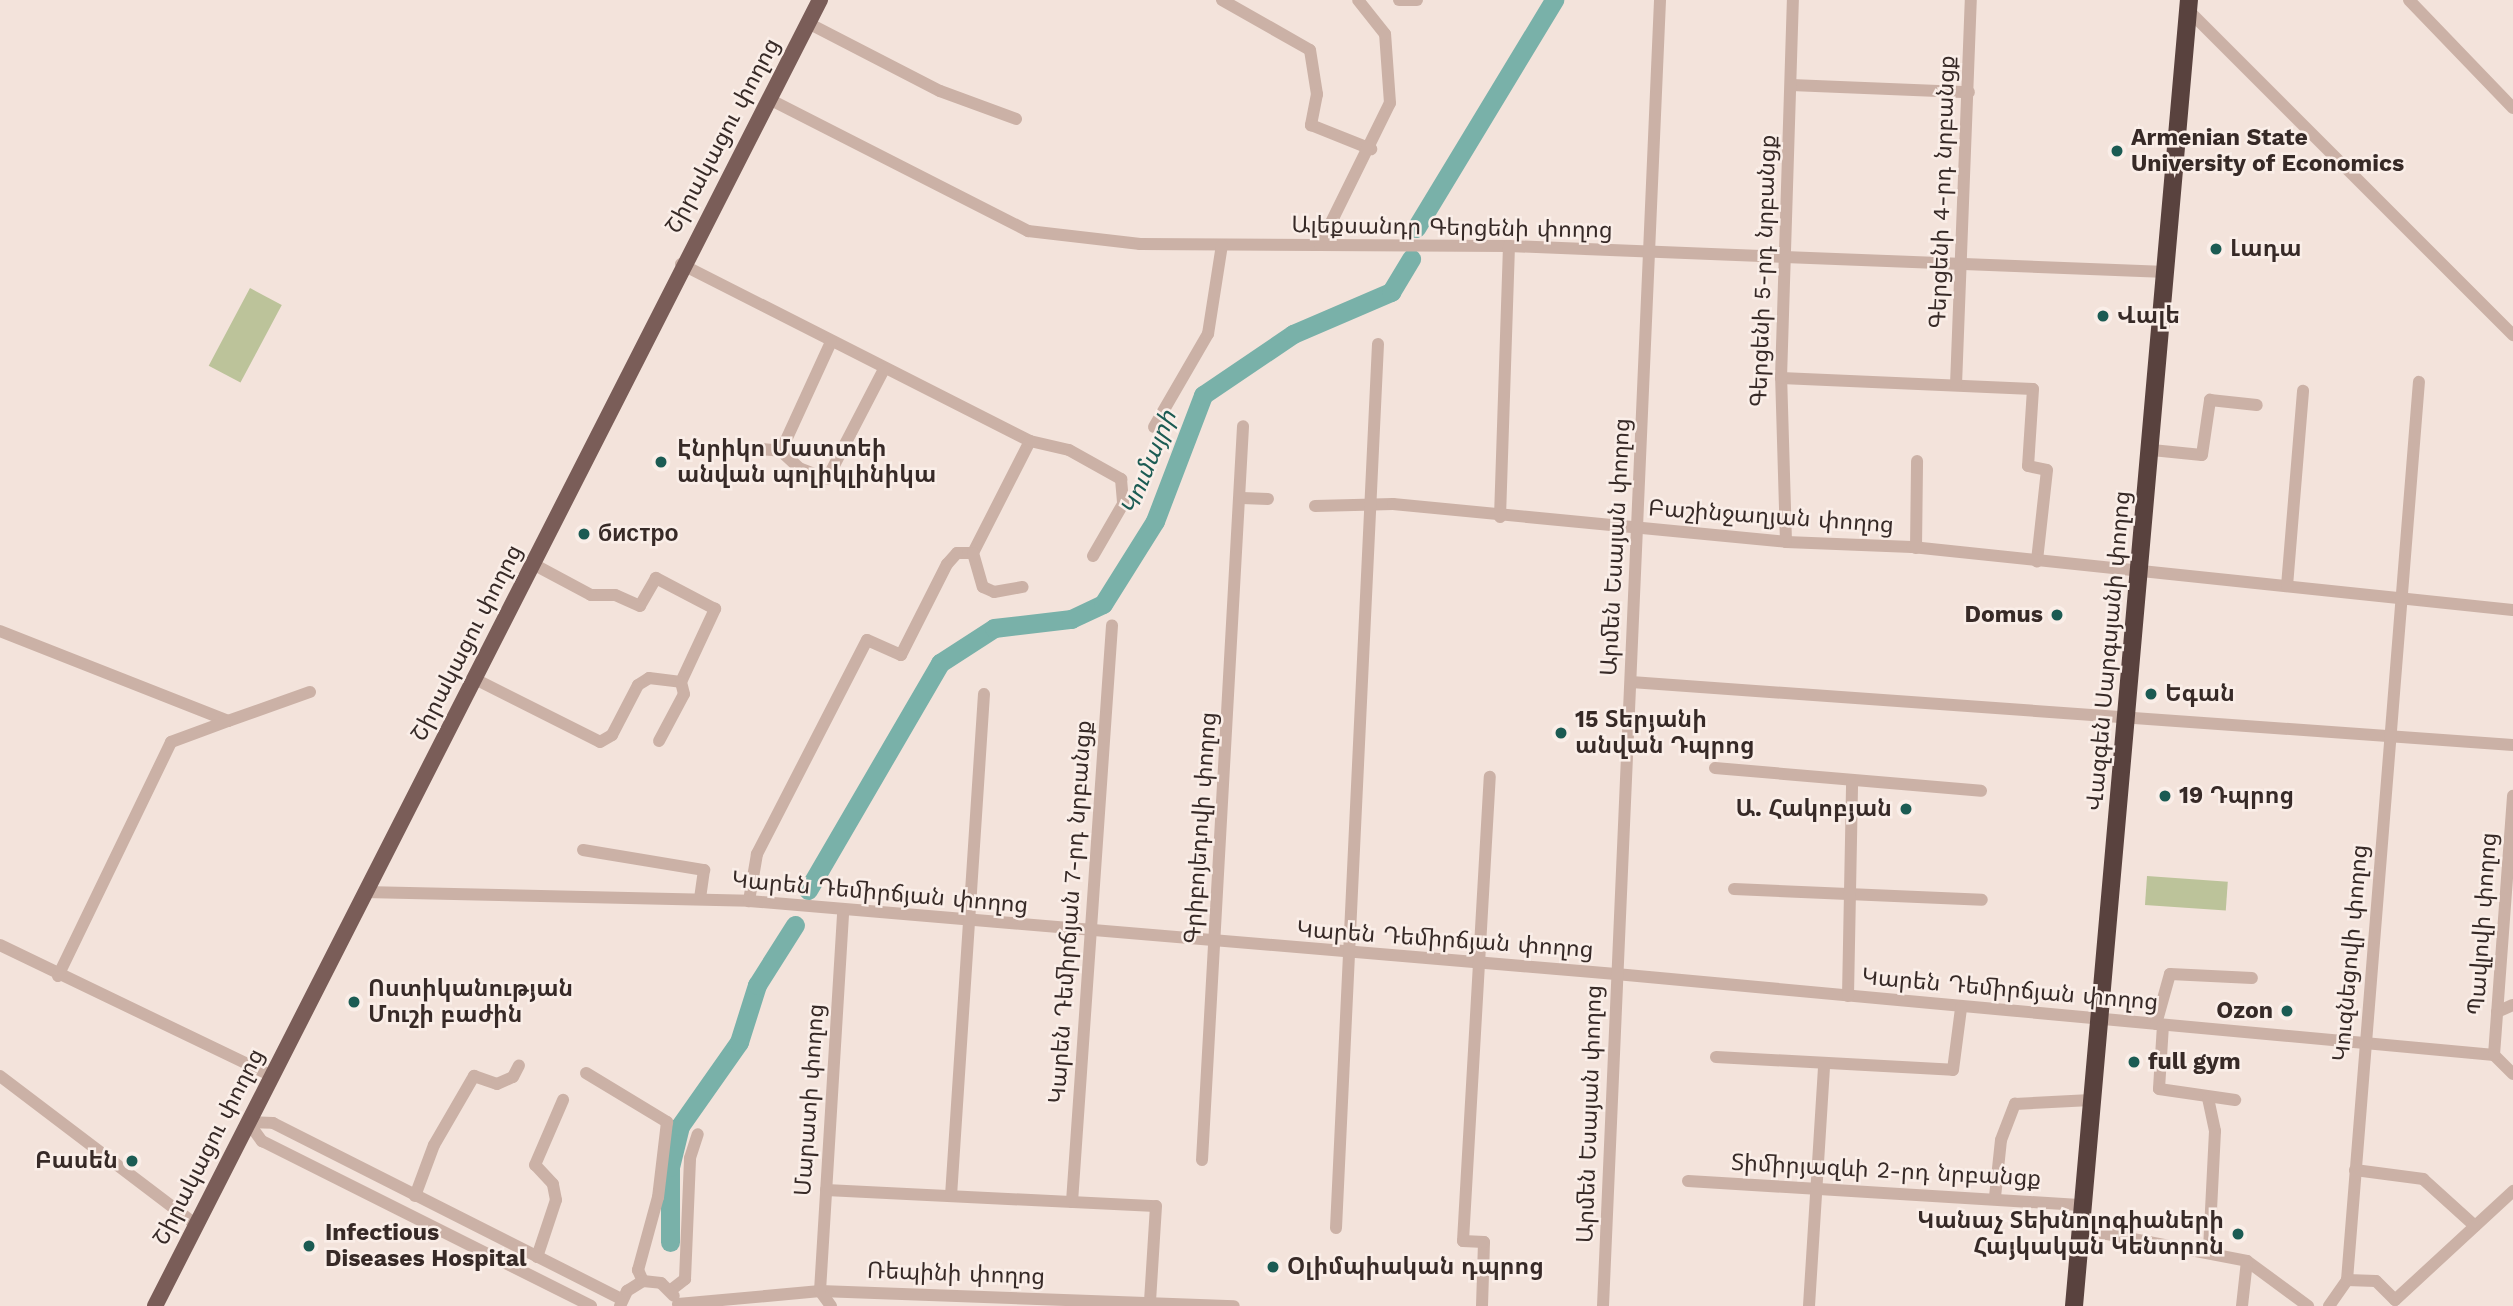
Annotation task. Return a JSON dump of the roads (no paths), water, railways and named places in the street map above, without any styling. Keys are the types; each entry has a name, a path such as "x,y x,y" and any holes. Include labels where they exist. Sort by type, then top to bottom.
{"highway":[{"name":"Վազգեն Սարգսյանի փողոց","path":"2074,1306 2152,450 2188,5"}],"main road":[{"name":"Շիրակացու փողոց","path":"155,1306 270,1075 475,679 681,264 820,0"}],"street":[{"path":"1222,0 1310,50 1317,94 1311,125 1371,149"},
{"path":"1320,245 1371,149 1390,103 1387,46 1382,26 1358,0"},
{"path":"1399,0 1417,0"},
{"name":"Արմեն Եսայան փողոց","path":"1603,1306 1660,0"},
{"name":"Գերցենի 5-րդ նրբանցք","path":"1786,542 1781,378 1793,0"},
{"name":"Գերցենի 4-րդ նրբանցք","path":"1956,385 1963,266 1971,0"},
{"path":"2409,0 2513,108"},
{"path":"2188,5 2513,335"},
{"path":"808,23 940,91 1016,119"},
{"path":"1791,85 1969,92"},
{"name":"Ալեքսանդր Գերցենի փողոց","path":"768,99 1028,231 1140,244 1509,246 1649,255 2166,272"},
{"path":"1154,427 1208,334 1222,245"},
{"path":"1500,517 1509,246"},
{"path":"681,264 1030,441 1069,450 1121,479 1123,504 1093,556"},
{"path":"781,451 831,342"},
{"path":"1336,1228 1368,645 1378,344"},
{"path":"749,448 781,451 799,468 827,479 884,369"},
{"path":"1781,378 2033,388 2028,466 2046,470 2037,561"},
{"name":"Կուզնեցովի փողոց","path":"2347,1280 2419,382"},
{"path":"2287,586 2304,391"},
{"path":"2152,450 2202,455 2210,400 2257,405"},
{"name":"Գրիբոյեդովի փողոց","path":"1202,1160 1242,498 1243,426"},
{"path":"1023,587 995,592 983,587 973,553 1030,441"},
{"path":"1916,548 1917,461"},
{"path":"1242,498 1268,499"},
{"name":"Բաշինջաղյան փողոց","path":"1315,506 1371,509 1393,504 1500,517 1786,542 1916,548 2513,610"},
{"path":"749,901 757,854 867,640 901,655 947,564 957,553 973,553"},
{"path":"533,564 591,595 615,595 640,606 656,578 715,609 681,682 684,694 659,741"},
{"name":"Կարեն Դեմիրճյան 7-րդ նրբանցք","path":"1072,1202 1112,625"},
{"path":"0,631 228,721"},
{"path":"475,679 600,743 612,735 638,685 649,678 681,682"},
{"path":"1630,682 2513,745"},
{"path":"58,976 171,742 310,692"},
{"path":"951,1196 967,921 985,694"},
{"path":"1715,768 1981,791"},
{"path":"1482,1306 1483,1242 1463,1241 1477,963 1490,777"},
{"path":"1848,996 1852,781"},
{"name":"Պավլովի փողոց","path":"2494,1055 2513,796"},
{"path":"583,850 704,870 700,900"},
{"path":"1734,888 1982,900"},
{"name":"Կարեն Դեմիրճյան փողոց","path":"364,892 749,901 1215,943 1616,974 1961,1008 2494,1055"},
{"name":"Մարատի փողոց","path":"820,1292 843,911"},
{"path":"0,945 58,976 270,1075"},
{"path":"2235,1100 2159,1089 2159,1024 2170,974 2252,978"},
{"path":"2497,1012 2513,1005"},
{"path":"1716,1057 1824,1067 1953,1070 1961,1008"},
{"path":"2494,1055 2513,1074"},
{"path":"415,1196 434,1145 474,1076 497,1084 513,1077 519,1065"},
{"path":"1808,1306 1824,1067"},
{"path":"586,1073 667,1122 658,1197 638,1270 643,1281 671,1290 678,1305"},
{"path":"0,1076 195,1224"},
{"path":"2208,1098 2215,1131 2209,1251"},
{"path":"537,1257 556,1200 553,1184 535,1165 563,1100"},
{"path":"1995,1197 2001,1140 2015,1104 2091,1100"},
{"path":"248,1122 273,1123 621,1302 643,1281"},
{"path":"248,1122 262,1141 591,1306"},
{"path":"671,1290 685,1279 690,1158 698,1135"},
{"path":"2355,1170 2423,1179 2475,1226"},
{"path":"370,1197 380,1179"},
{"name":"Տիմիրյազևի 2-րդ նրբանցք","path":"1688,1181 1815,1186 2083,1205"},
{"path":"826,1190 1156,1206 1150,1302"},
{"path":"2329,1306 2347,1280 2375,1281 2395,1300 2513,1191"},
{"path":"2081,1229 2209,1251 2248,1261 2308,1306"},
{"path":"2242,1306 2248,1261"},
{"path":"820,1292 831,1306"},
{"name":"Ռեպինի փողոց","path":"678,1305 820,1292 1004,1301 1150,1302 1234,1306"}],"waterway":[{"name":"Կումայրի","path":"1416,228 1554,0"},
{"name":"Կումայրի","path":"808,890 940,663 994,628 1071,619 1103,604 1155,521 1203,395 1293,334 1391,292 1411,259"},
{"path":"670,1242 670,1167 680,1126 739,1042 757,985 795,925"}],"place":[{"name":"Armenian State University of Economics","path":"2117,151"},
{"name":"Լադա","path":"2216,249"},
{"name":"Վալե","path":"2103,316"},
{"name":"Էնրիկո Մատտեի անվան պոլիկլինիկա","path":"661,462"},
{"name":"бистро","path":"584,534"},
{"name":"Domus","path":"2057,615"},
{"name":"Եգան","path":"2151,694"},
{"name":"15 Տերյանի անվան Դպրոց","path":"1561,733"},
{"name":"19 Դպրոց","path":"2165,796"},
{"name":"Ա. Հակոբյան","path":"1906,809"},
{"name":"Ոստիկանության Մուշի բաժին","path":"354,1002"},
{"name":"Ozon","path":"2287,1011"},
{"name":"full gym","path":"2134,1062"},
{"name":"Բասեն","path":"132,1161"},
{"name":"Կանաչ Տեխնոլոգիաների Հայկական Կենտրոն","path":"2238,1234"},
{"name":"Infectious Diseases Hospital","path":"309,1246"},
{"name":"Օլիմպիական դպրոց","path":"1273,1267"}]}
